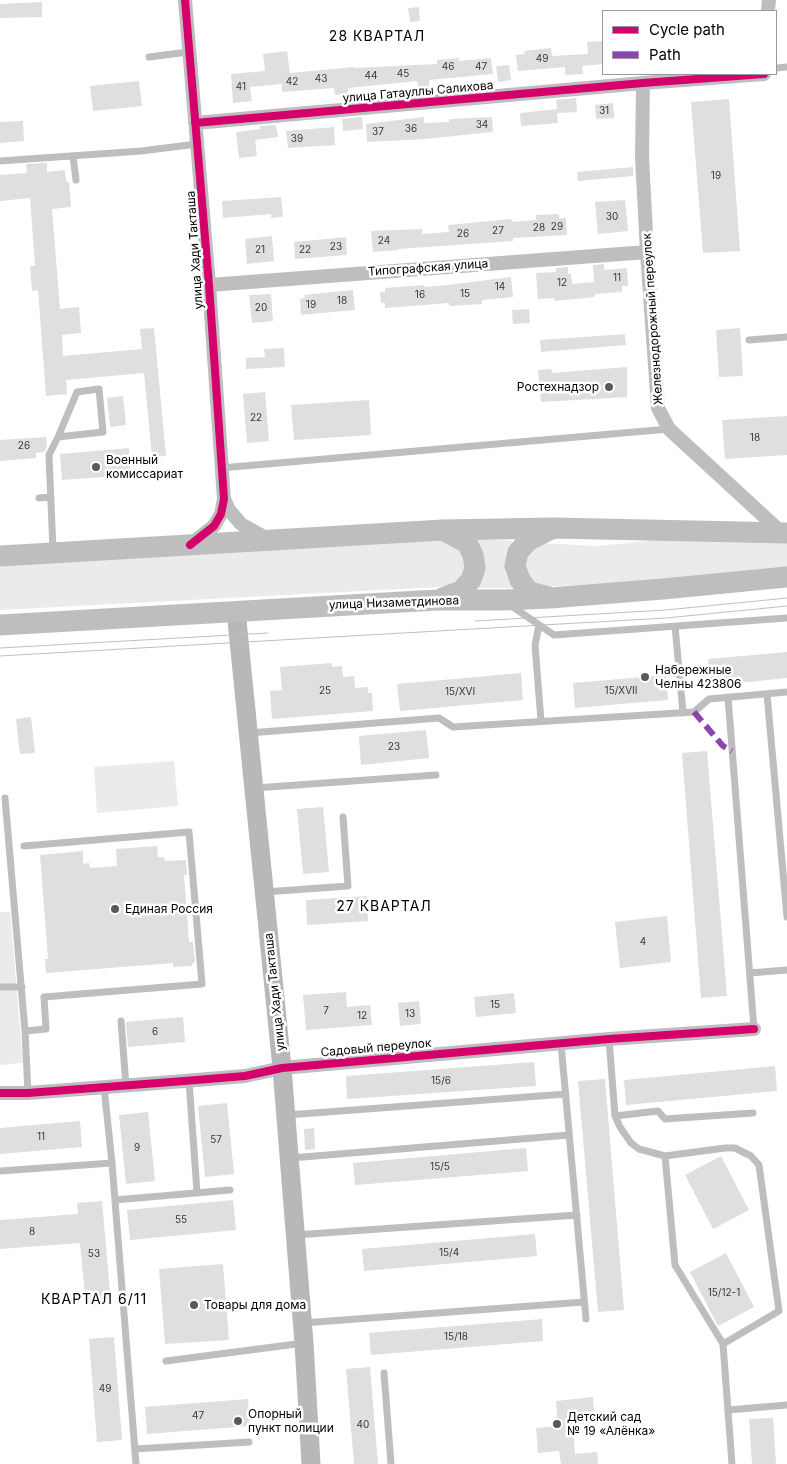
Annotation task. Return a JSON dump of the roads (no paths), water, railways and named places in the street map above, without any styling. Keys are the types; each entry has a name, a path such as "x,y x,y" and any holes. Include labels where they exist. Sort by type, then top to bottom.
{"main road":[{"path":"0,556 443,530 553,528 785,533"},
{"path":"550,598 529,592 520,580 515,566 518,552 529,540 553,528"},
{"path":"437,600 461,590 470,580 476,568 473,555 467,543 443,530"},
{"name":"улица Низаметдинова","path":"0,625 437,600 550,598 787,577"},
{"name":"улица Хади Такташа","path":"236,611 282,1068 303,1323 311,1464"}],"street":[{"name":"улица Хади Такташа","path":"185,0 188,52 198,144 224,499"},
{"name":"улица Гатауллы Салихова","path":"195,123 644,78 734,75"},
{"name":"Железнодорожный переулок","path":"644,78 642,157 658,408 669,429 785,533"},
{"name":"Типографская улица","path":"209,285 647,252"},
{"path":"224,499 229,510 241,524 271,540"},
{"path":"190,545 214,526 221,514 224,499"},
{"name":"Садовый переулок","path":"0,1093 104,1088 245,1076 282,1068 754,1029"}],"lane":[{"path":"149,57 188,52"},
{"path":"0,161 141,151 198,144"},
{"path":"73,156 76,180"},
{"path":"749,340 787,337"},
{"path":"53,553 49,455 77,392 99,389 103,432 58,437"},
{"path":"221,468 669,429"},
{"path":"39,498 51,497"},
{"path":"504,600 554,635 787,618"},
{"path":"539,625 535,646 541,721"},
{"path":"675,626 683,712"},
{"path":"249,733 439,718 453,727 694,712 709,699 787,692"},
{"path":"767,694 787,917"},
{"path":"728,698 754,1029"},
{"path":"254,788 436,775"},
{"path":"5,798 22,987 28,1093"},
{"path":"264,892 348,886 343,818"},
{"path":"24,846 189,832 202,984 44,997 46,1029 25,1031"},
{"path":"750,973 787,970"},
{"path":"0,987 22,987"},
{"path":"121,1021 126,1086"},
{"path":"609,1040 614,1116 631,1143 639,1149 666,1156 735,1148 751,1156 759,1165 779,1311 723,1344"},
{"path":"561,1044 586,1319"},
{"path":"189,1080 197,1192"},
{"path":"104,1088 112,1163 136,1464"},
{"path":"286,1115 566,1094"},
{"path":"614,1116 658,1111 665,1119 753,1113"},
{"path":"289,1158 570,1135"},
{"path":"666,1156 675,1265 723,1344 732,1464"},
{"path":"0,1171 112,1163"},
{"path":"115,1200 230,1190"},
{"path":"295,1235 577,1214"},
{"path":"303,1323 584,1302"},
{"path":"166,1361 304,1343"},
{"path":"384,1373 391,1464"},
{"path":"728,1410 787,1405"},
{"path":"135,1449 249,1442"}],"tram line":[{"path":"475,621 666,610 787,598"},
{"path":"0,656 666,618 787,606"},
{"path":"0,648 268,633"}],"place":[{"name":"Ростехнадзор","path":"609,387"},
{"name":"Военный комиссариат","path":"96,467"},
{"name":"Набережные Челны 423806","path":"645,677"},
{"name":"Единая Россия","path":"115,909"},
{"name":"Товары для дома","path":"194,1305"},
{"name":"Опорный пункт полиции","path":"238,1421"},
{"name":"Детский сад № 19 «Алёнка»","path":"557,1424"}],"district":[{"name":"28 КВАРТАЛ","path":"377,37"},
{"name":"27 КВАРТАЛ","path":"384,907"},
{"name":"КВАРТАЛ 6/11","path":"94,1300"}]}
